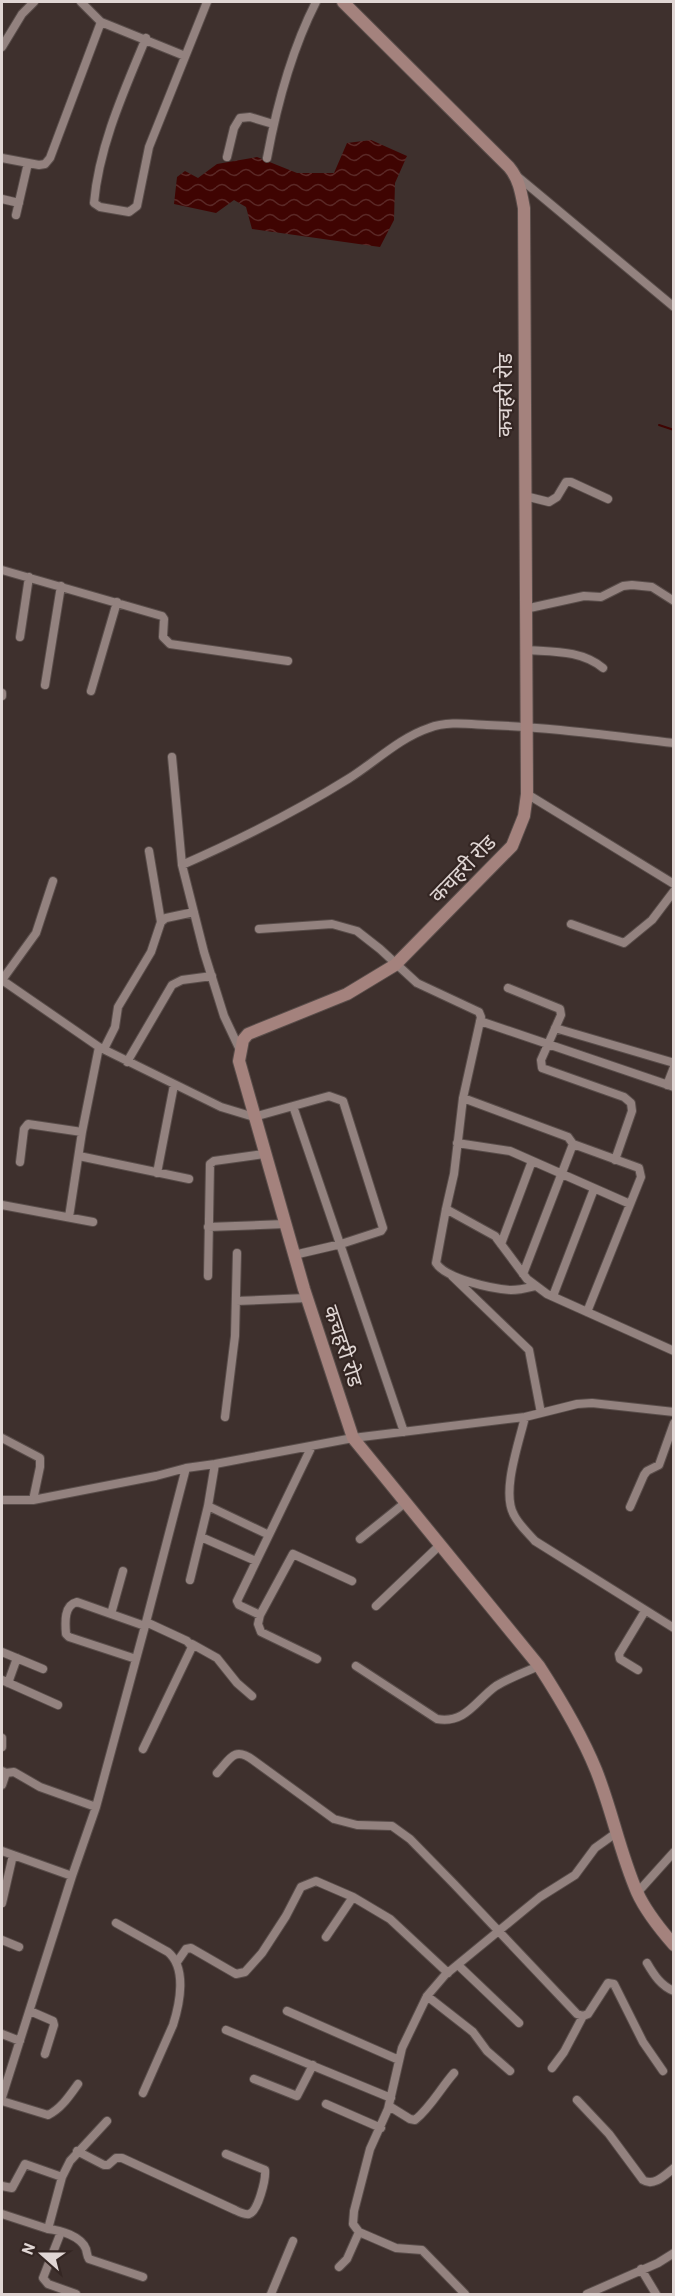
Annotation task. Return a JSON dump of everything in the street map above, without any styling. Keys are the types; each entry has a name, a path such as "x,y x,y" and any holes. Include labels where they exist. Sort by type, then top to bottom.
{"main road":[{"path":"342,2 517,176"},
{"name":"कचहरी रोड","path":"517,176 524,207 527,794 524,816 512,846 395,965 348,994 248,1034 243,1040 239,1060 294,1255 353,1438 539,1666 580,1732 597,1773 638,1893 657,1926 674,1945"}],"street":[{"path":"2,47 22,14 34,2"},
{"path":"81,2 101,22 146,38 185,56"},
{"path":"146,38 114,122 98,182 94,203 96,206 129,212 137,206 149,147 207,2"},
{"path":"267,158 273,124 292,56 316,2"},
{"path":"2,158 45,164 50,158 101,22"},
{"path":"227,157 234,128 240,118 250,117 273,124"},
{"path":"16,215 28,163"},
{"path":"517,176 674,307"},
{"path":"2,199 19,203"},
{"path":"525,496 549,502 557,497 566,482 571,482 608,499"},
{"path":"2,570 162,616 164,619 163,637 170,644 288,661"},
{"path":"20,637 28,577"},
{"path":"525,609 584,596 601,597 623,586 632,585 652,587 674,601"},
{"path":"45,685 61,586"},
{"path":"91,691 117,602"},
{"path":"526,650 573,653 603,668"},
{"path":"182,865 300,808 351,778 410,737 428,728 448,724 526,726 674,743"},
{"path":"172,757 182,865 212,976 230,1031 240,1050"},
{"path":"527,794 674,884"},
{"path":"69,1217 82,1132 101,1048 115,1027 118,1007 151,952 161,922 149,851"},
{"path":"52,881 36,933 2,980 101,1048 221,1107 254,1117 329,1096 343,1101 383,1228 381,1231 341,1244 294,1255"},
{"path":"571,924 618,943 624,943 652,920 674,891"},
{"path":"161,922 166,918 194,912"},
{"path":"260,929 318,924 345,927 357,931 424,987 479,1012 480,1021 463,1098 453,1181 436,1263 439,1268 465,1281 510,1290 535,1286"},
{"path":"128,1062 172,985 182,980 212,976"},
{"path":"508,988 560,1009 561,1015 541,1060 542,1068 624,1097 631,1103 632,1111 615,1160"},
{"path":"480,1021 547,1046 670,1086 674,1065 555,1028"},
{"path":"157,1173 174,1084"},
{"path":"463,1098 568,1137 573,1144 639,1168 641,1177 587,1312"},
{"path":"293,1106 404,1432"},
{"path":"20,1162 24,1129 28,1124 82,1132"},
{"path":"457,1143 502,1149 630,1204"},
{"path":"523,1274 573,1144"},
{"path":"208,1276 210,1164 214,1161 264,1154"},
{"path":"79,1156 189,1179"},
{"path":"501,1244 532,1161"},
{"path":"553,1296 594,1189"},
{"path":"2,1205 93,1222"},
{"path":"446,1209 487,1231 501,1244 535,1286 674,1351"},
{"path":"208,1227 285,1224"},
{"path":"225,1417 235,1336 237,1253"},
{"path":"451,1274 529,1350 541,1413"},
{"path":"236,1301 307,1298"},
{"path":"2,1500 33,1500 186,1468 353,1438 525,1417 559,1407 592,1403 674,1412"},
{"path":"525,1417 510,1487 509,1502 513,1515 535,1541 674,1628"},
{"path":"630,1507 644,1475 659,1465 674,1423"},
{"path":"2,1438 40,1458 33,1500"},
{"path":"260,1615 239,1605 237,1601 312,1446"},
{"path":"190,1580 208,1506 215,1464"},
{"path":"78,2084 62,2104 48,2115 2,2099 96,1807 186,1468"},
{"path":"360,1539 406,1502"},
{"path":"208,1506 269,1535"},
{"path":"201,1537 256,1561"},
{"path":"376,1606 441,1544"},
{"path":"317,1659 261,1632 258,1624 260,1615 293,1554 352,1581"},
{"path":"111,1614 123,1571"},
{"path":"136,1659 69,1637 66,1634 68,1607 74,1602 146,1624 192,1644 217,1658 237,1683 252,1696"},
{"path":"638,1670 620,1659 619,1654 645,1611"},
{"path":"143,1749 192,1644"},
{"path":"2,1652 43,1669"},
{"path":"17,1658 5,1682 58,1706"},
{"path":"356,1666 437,1719 444,1720 464,1715 498,1685 539,1666"},
{"path":"2,1738 2,1747"},
{"path":"217,1773 235,1754 239,1753 253,1760 334,1819 357,1826 392,1826 410,1839 500,1930 570,2009 583,2016"},
{"path":"2,1785 4,1772 14,1772 40,1787 96,1807"},
{"path":"465,2295 422,2250 396,2248 358,2232 354,2223 354,2211 370,2149 390,2102 402,2048 427,1996 448,1973 540,1897 575,1875 595,1848 616,1833"},
{"path":"2,1851 72,1876"},
{"path":"638,1893 674,1852"},
{"path":"2,1903 13,1855"},
{"path":"177,1962 186,1949 191,1948 240,1975 250,1968 262,1953 286,1916 301,1887 316,1881 353,1897 390,1918 448,1973"},
{"path":"326,1937 353,1897"},
{"path":"116,1923 168,1952 177,1962 180,1974 176,2015 143,2093"},
{"path":"2,1940 19,1947"},
{"path":"647,1963 657,1979 666,1988 674,1991"},
{"path":"458,1965 519,2024"},
{"path":"552,2068 564,2052 583,2016 588,2014 608,1983 614,1984 643,2042 663,2071"},
{"path":"427,1996 473,2032 487,2051 510,2071"},
{"path":"30,2011 52,2021 54,2025 45,2054"},
{"path":"287,2011 399,2060"},
{"path":"226,2030 313,2065 390,2102 410,2119 415,2120 428,2109 454,2073"},
{"path":"2,2034 20,2041"},
{"path":"254,2079 297,2096 313,2065"},
{"path":"577,2100 609,2134 643,2180 648,2183 653,2182 674,2168"},
{"path":"326,2104 381,2127"},
{"path":"48,2229 62,2177 77,2151 107,2121"},
{"path":"77,2151 104,2165 108,2165 116,2158 122,2158 247,2215 256,2209 264,2185 265,2170 226,2154"},
{"path":"2,2186 12,2188 25,2164 62,2177"},
{"path":"2,2214 61,2232 80,2242 89,2259 143,2277"},
{"path":"61,2232 43,2278 48,2284 76,2295"},
{"path":"339,2267 347,2259 358,2232"},
{"path":"271,2295 293,2241"},
{"path":"587,2295 658,2263 674,2253"},
{"path":"641,2269 656,2295"}],"water":[{"path":"371,140 407,156 395,183 394,220 380,247 252,229 246,207 234,200 216,213 174,204 177,177 185,171 198,178 217,164 257,157 297,173 334,173 347,143"}],"waterway":[{"path":"659,425 674,430"}]}
